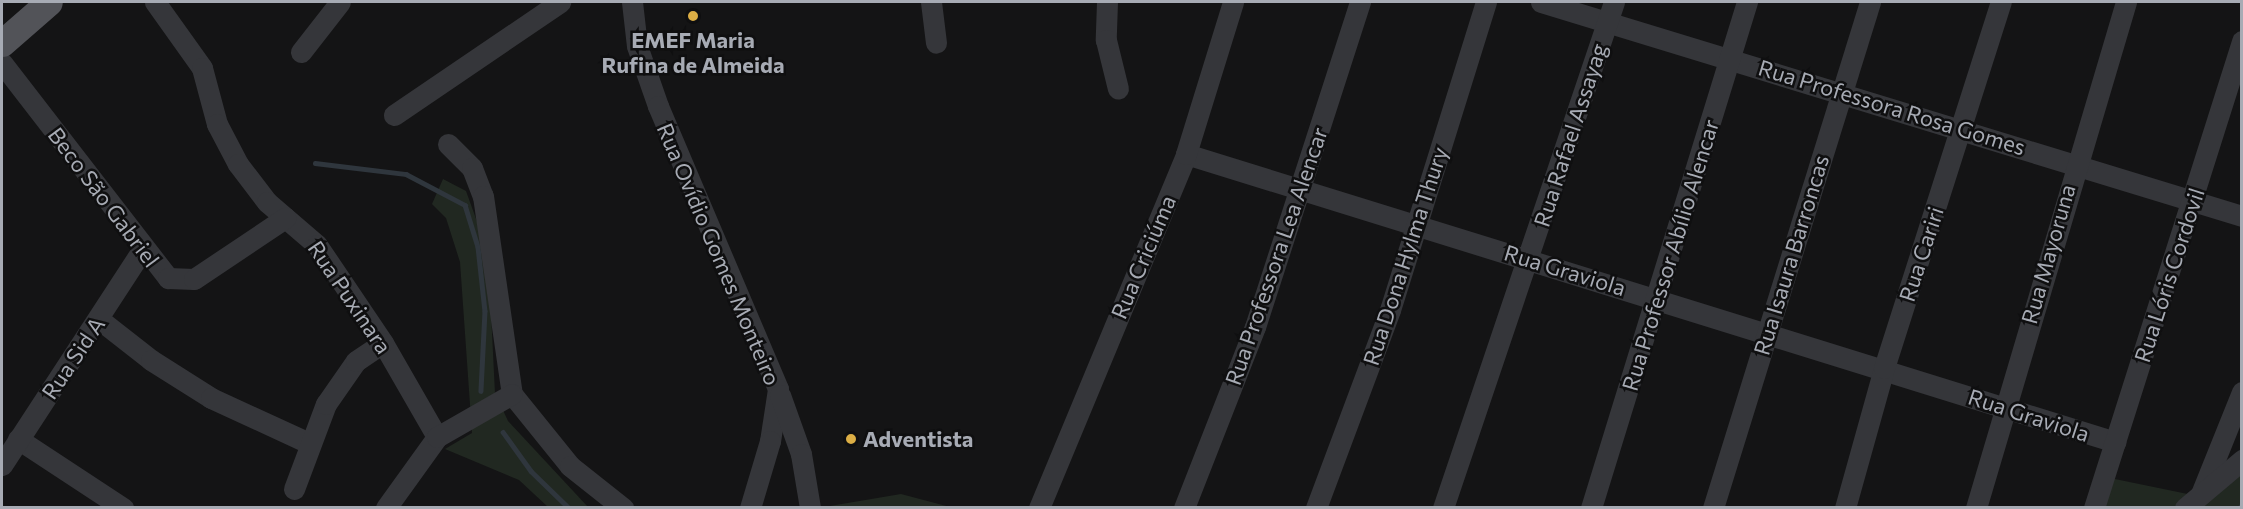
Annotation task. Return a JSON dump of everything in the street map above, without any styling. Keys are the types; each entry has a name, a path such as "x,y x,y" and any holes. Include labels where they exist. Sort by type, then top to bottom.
{"main road":[{"path":"2,43 49,2"}],"street":[{"name":"Rua Puxinara","path":"155,2 202,68 217,124 238,164 285,218 317,245 383,343 437,437"},
{"path":"301,52 340,2"},
{"path":"394,115 560,2"},
{"name":"Rua Ovídio Gomes Monteiro","path":"632,2 637,46 658,106 778,389 770,441 750,507"},
{"path":"932,2 936,43"},
{"path":"1107,2 1106,40 1118,89"},
{"name":"Rua Criciúma","path":"1039,507 1186,154 1233,2"},
{"name":"Rua Professora Lea Alencar","path":"1184,507 1303,189 1360,2"},
{"name":"Rua Dona Hylma Thury","path":"1316,507 1416,224 1486,2"},
{"name":"Rua Professora Rosa Gomes","path":"1541,2 1611,11 1730,57 2074,162 2241,216"},
{"name":"Rua Professor Abílio Alencar","path":"1591,507 1658,298 1747,2"},
{"name":"Rua Isaura Barroncas","path":"1713,507 1870,2"},
{"name":"Rua Cariri","path":"1845,507 1884,368 2001,2"},
{"name":"Rua Mayoruna","path":"1976,507 2074,162 2126,2"},
{"name":"Rua Rafael Assayag","path":"1443,507 1611,11"},
{"name":"Rua Lóris Cordovil","path":"2094,507 2194,201 2241,41"},
{"name":"Beco São Gabriel","path":"2,63 142,250 168,278 185,282 285,218"},
{"path":"448,144 472,168 483,196 512,394 570,466 623,507"},
{"name":"Rua Graviola","path":"1186,154 1416,224 1528,261 1658,298 1768,334 1884,368 2115,442"},
{"name":"Rua Sid A","path":"2,465 100,320 142,250"},
{"path":"100,320 151,360 211,398 309,443"},
{"path":"294,489 309,443 326,404 356,361 383,343"},
{"path":"778,389 801,454 810,507"},
{"path":"2193,501 2241,392"},
{"path":"386,507 437,437 512,394"},
{"path":"2227,427 2241,446"},
{"path":"18,440 123,507"},
{"path":"2193,501 2241,460"}],"shaded area":[{"path":"443,179 466,191 488,252 495,393 508,421 588,507 548,507 519,480 445,449 472,433 460,262 446,218 432,204"},
{"path":"2241,470 2241,507 2100,508 2110,478 2207,498"},
{"path":"901,494 950,507 818,508"}],"waterway":[{"path":"315,163 406,174 465,205 478,247 485,311 481,391"},
{"path":"503,432 531,471 569,508"},
{"path":"2239,508 2242,505"}],"place":[{"name":"EMEF Maria Rufina de Almeida","path":"693,16"},
{"name":"Adventista","path":"851,439"}]}
